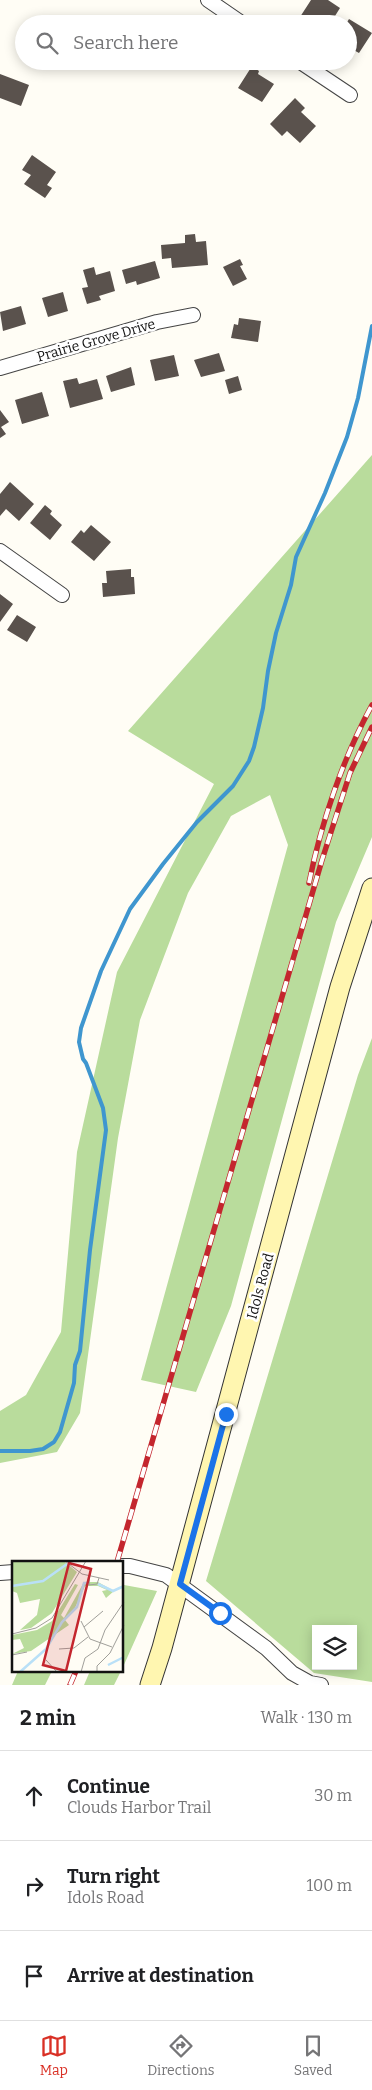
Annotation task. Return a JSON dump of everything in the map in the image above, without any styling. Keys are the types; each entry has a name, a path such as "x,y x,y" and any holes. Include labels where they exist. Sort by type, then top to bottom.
{"main road":[{"name":"Idols Road","path":"150,1685 180,1584 340,987 372,888"}],"street":[{"path":"208,0 230,15"},
{"path":"312,70 350,95"},
{"name":"Prairie Grove Drive","path":"0,368 157,322 193,315"},
{"path":"0,551 62,595"},
{"path":"124,1566 166,1575 266,1648 292,1673 310,1683 321,1685"}],"green space":[{"path":"372,455 372,837 336,922 231,1306 196,1392 141,1380 288,845 270,795 231,816 188,893 140,1020 118,1138 80,1413 57,1452 0,1463 0,1411 26,1395 61,1332 77,1152 117,972 214,784 128,731"},
{"path":"372,1038 372,1682 314,1673 206,1581 358,1075"},
{"path":"124,1585 157,1591 124,1665"},
{"path":"18,1672 52,1672 45,1685 12,1685"},
{"path":"90,1672 120,1672 114,1685 84,1685"}],"building":[{"path":"311,0 328,0 340,8 336,15 301,15"},
{"path":"357,24 372,33 359,53 357,52"},
{"path":"249,70 258,70 258,74 274,84 262,102 238,88"},
{"path":"0,74 29,85 21,106 0,98"},
{"path":"295,98 305,108 301,112 316,126 300,143 287,131 282,136 270,124"},
{"path":"32,155 56,172 47,185 52,188 45,198 24,184 31,175 22,170"},
{"path":"195,234 196,242 206,241 208,265 172,268 171,258 162,259 161,245 185,243 185,235"},
{"path":"240,259 243,265 240,266 247,279 233,286 223,267"},
{"path":"155,261 160,278 137,285 136,281 126,284 122,270"},
{"path":"94,267 96,275 110,271 115,291 99,296 101,300 87,304 82,288 88,287 83,270"},
{"path":"63,292 68,311 48,317 42,298"},
{"path":"21,306 26,324 3,331 0,312"},
{"path":"239,318 261,321 258,342 231,338 234,324 238,325"},
{"path":"219,353 225,371 201,377 194,360"},
{"path":"174,355 179,376 155,381 150,360"},
{"path":"131,367 135,385 111,392 106,376"},
{"path":"238,376 242,390 229,394 225,380"},
{"path":"77,378 79,384 97,379 103,399 70,408 63,381"},
{"path":"42,392 49,416 22,424 15,400"},
{"path":"0,410 9,422 1,427 6,434 0,438"},
{"path":"10,482 34,504 19,521 6,509 0,516 0,494"},
{"path":"45,505 52,511 50,514 62,525 50,540 30,523"},
{"path":"91,525 111,542 94,561 71,542 81,530 84,533"},
{"path":"131,569 131,577 134,577 135,594 103,597 102,583 107,583 106,571"},
{"path":"0,594 13,604 0,622"},
{"path":"17,615 36,627 27,642 7,630"}],"waterway":[{"path":"0,1451 43,1449 54,1442 60,1432 74,1383 75,1365 80,1351 90,1250 106,1130 103,1108 83,1059 79,1042 81,1028 101,971 130,909 197,822 233,786 249,761 263,708 276,633 291,585 296,557 325,493 347,437 358,398 372,326"}],"railway":[{"path":"309,883 334,791 361,725 372,705"},
{"path":"117,1561 322,860 350,773 372,727"},
{"path":"70,1685 76,1672"}],"route":[{"path":"220,1613 180,1584 226,1414"}]}
